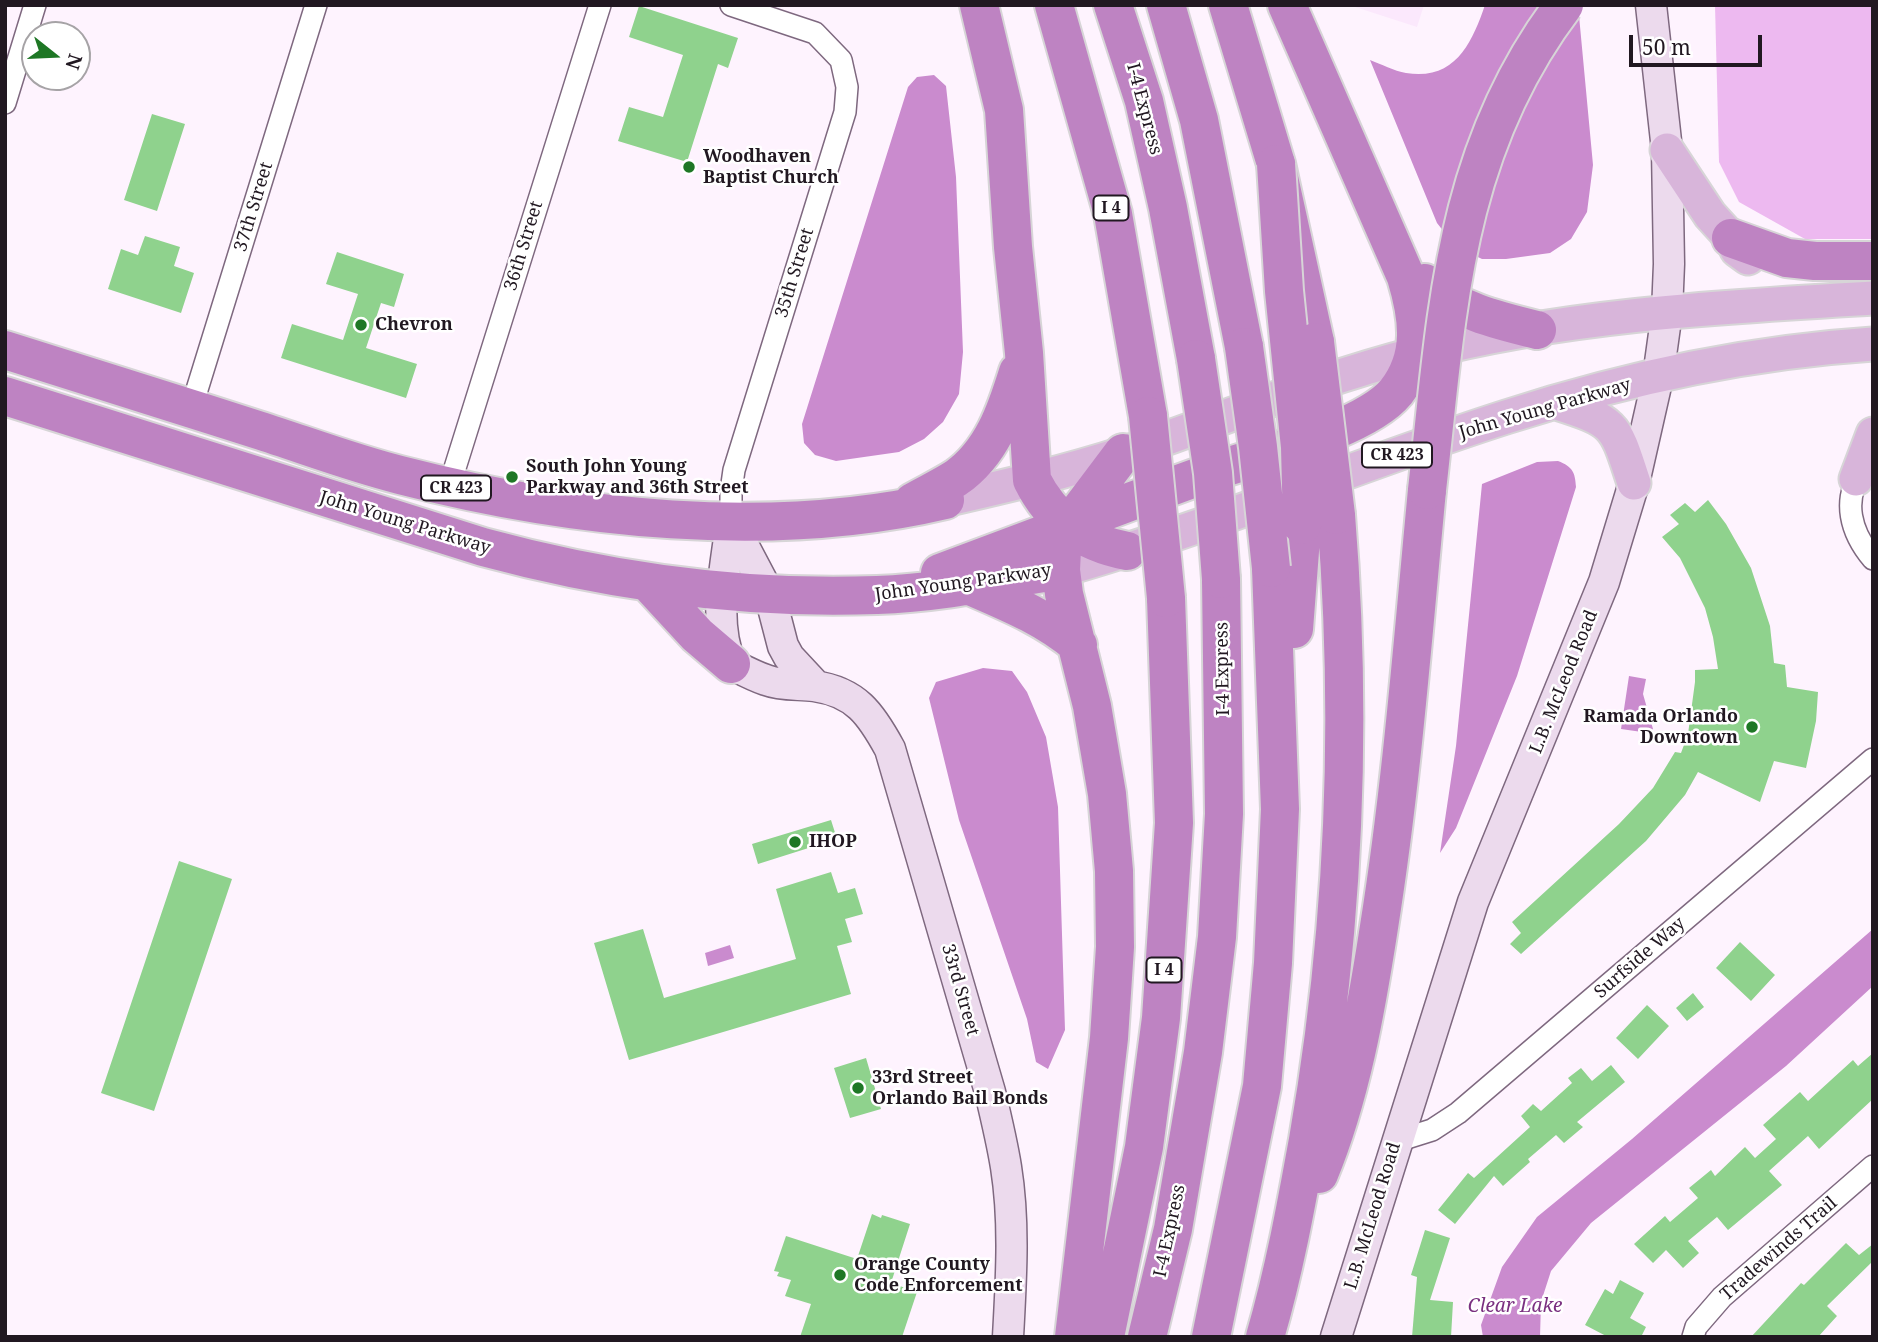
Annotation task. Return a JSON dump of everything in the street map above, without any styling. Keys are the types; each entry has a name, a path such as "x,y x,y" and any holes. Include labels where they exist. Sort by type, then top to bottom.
{"highway":[{"path":"979,5 1004,110 1032,480 1047,505 1068,526 1106,547 1127,551"},
{"name":"I 4","path":"1054,5 1113,214 1148,416 1166,598 1174,823 1161,1018 1144,1147 1105,1337"},
{"name":"I-4 Express","path":"1113,5 1144,102 1168,208 1196,359 1213,473 1222,579 1224,814 1217,937 1203,1052 1175,1215 1147,1337"},
{"path":"1166,5 1199,120 1244,347 1271,568 1280,809 1273,963 1262,1086 1211,1337"},
{"path":"1228,5 1276,164 1315,342 1319,520 1280,809"},
{"path":"878,596 1204,474 1347,425 1370,413 1394,394 1409,373 1415,354 1418,324 1406,277 1287,5"},
{"path":"1290,1240 1337,1131 1364,1017 1389,864 1427,490 1450,285 1459,237 1489,140 1524,67 1564,5"},
{"path":"1265,1337 1290,1240 1329,1008 1341,867 1345,749 1344,655 1319,520 1300,447 1284,291 1276,164"},
{"path":"1731,239 1787,258 1873,261"},
{"path":"1392,247 1426,285 1454,304 1480,316 1537,330"},
{"name":"CR 423","path":"5,350 397,475 578,510 731,522 896,512 945,500"},
{"path":"896,512 958,477 981,454 994,435 1008,404 1024,353"},
{"name":"John Young Parkway","path":"5,396 483,548 545,564 649,583 770,596 878,596 1061,570"},
{"path":"102,426 148,421 191,409"},
{"path":"1074,1337 1107,1052 1115,947 1114,872 1107,793 1093,706 1064,594 1062,549 1068,526 1123,453"},
{"path":"649,583 696,635 731,664"},
{"path":"968,585 1036,614 1078,645"}],"main road":[{"path":"1667,150 1703,206 1737,250 1754,262 1799,275 1873,275"},
{"name":"CR 423","path":"945,500 1032,480 1123,453 1415,354 1537,330 1667,312 1873,298"},
{"name":"John Young Parkway","path":"1061,570 1127,551 1506,417 1557,403 1658,377 1757,357 1865,351"},
{"path":"1557,403 1597,416 1613,429 1622,446 1634,483"},
{"path":"1864,468 1873,434"}],"street":[{"path":"5,103 35,5"},
{"name":"37th Street","path":"191,409 316,5"},
{"name":"36th Street","path":"449,487 600,5"},
{"name":"35th Street","path":"731,5 815,33 841,60 847,87 845,112 734,470 731,522"},
{"name":"L.B. McLeod Road","path":"1336,1337 1473,902 1604,582 1634,483 1658,377 1667,312 1670,214 1667,150 1651,5"},
{"path":"1864,468 1849,509 1862,547 1873,559"},
{"path":"731,522 721,623 724,649 731,664"},
{"name":"33rd Street","path":"731,522 770,596 783,646 789,657 816,686"},
{"name":"33rd Street","path":"731,664 767,681 816,686 842,694 862,706 875,721 890,749 990,1092 1001,1143 1011,1234 1007,1337"},
{"name":"Surfside Way","path":"1397,1141 1432,1130 1458,1113 1873,759"},
{"name":"Tradewinds Trail","path":"1693,1337 1696,1327 1722,1297 1873,1166"}],"shaded area":[{"path":"1349,5 1424,5 1417,27"},
{"path":"1715,5 1873,5 1873,239 1805,239 1739,202 1719,162"}],"water":[{"path":"1485,5 1578,5 1593,165 1587,212 1571,239 1550,253 1506,259 1482,259 1455,246 1437,223 1370,60 1406,73 1437,71 1449,65 1467,45"},
{"path":"934,75 946,86 956,177 963,352 959,394 943,422 924,439 899,452 836,461 815,455 804,443 802,424 908,87 917,77"},
{"path":"1558,461 1572,471 1576,487 1517,676 1456,828 1440,853 1456,746 1482,484 1537,462"},
{"path":"983,668 1012,671 1027,692 1046,737 1058,807 1065,1030 1048,1069 1036,1062 1027,1019 959,820 929,698 936,682"},
{"path":"1629,676 1646,679 1643,694 1653,729 1649,733 1621,729"},
{"name":"Clear Lake","path":"1873,929 1873,986 1786,1066 1591,1223 1551,1271 1541,1302 1540,1337 1483,1337 1481,1325 1502,1267 1537,1217 1632,1139"},
{"path":"730,945 734,958 708,966 705,953"}],"building":[{"path":"639,6 738,38 728,68 718,64 687,162 618,141 629,107 663,117 683,55 629,37"},
{"path":"152,114 185,124 157,211 124,200"},
{"path":"145,236 180,247 174,266 194,273 181,313 108,289 121,249 138,255"},
{"name":"Chevron","path":"337,252 404,274 394,307 381,303 366,348 417,364 406,398 281,358 292,324 343,340 358,294 326,284"},
{"name":"Ramada Orlando Downtown","path":"1708,500 1726,524 1751,568 1770,626 1774,663 1785,665 1787,687 1818,692 1816,721 1806,768 1774,761 1760,802 1698,772 1685,795 1646,841 1521,954 1510,944 1521,933 1512,922 1619,824 1653,788 1675,752 1681,753 1688,734 1695,670 1718,669 1705,608 1680,558 1662,537 1679,524 1670,515 1685,503 1695,512"},
{"name":"IHOP","path":"831,820 837,839 758,864 752,844"},
{"path":"179,861 232,879 154,1111 101,1093"},
{"path":"831,872 838,893 855,888 863,914 845,919 852,942 837,946 851,994 629,1060 594,943 643,929 664,998 796,959 776,889"},
{"path":"1740,942 1775,975 1751,1001 1716,968"},
{"path":"1693,993 1704,1007 1687,1021 1676,1008"},
{"path":"1647,1005 1669,1026 1638,1059 1616,1038"},
{"path":"1873,1053 1873,1099 1819,1149 1808,1136 1769,1171 1782,1185 1728,1230 1717,1217 1688,1241 1699,1253 1683,1268 1666,1250 1653,1263 1634,1244 1665,1216 1670,1222 1698,1198 1689,1188 1711,1170 1715,1176 1745,1147 1755,1158 1776,1139 1763,1125 1800,1092 1808,1101 1853,1060 1858,1066"},
{"name":"33rd Street Orlando Bail Bonds","path":"866,1058 881,1109 850,1118 834,1068"},
{"path":"1611,1065 1625,1082 1577,1122 1583,1127 1564,1143 1556,1135 1528,1159 1530,1162 1503,1186 1494,1176 1455,1224 1438,1210 1468,1173 1474,1178 1530,1127 1521,1116 1533,1104 1541,1111 1572,1083 1568,1078 1581,1068 1592,1081"},
{"name":"Orange County Code Enforcement","path":"872,1214 910,1224 891,1283 917,1292 902,1337 800,1337 811,1304 785,1296 791,1280 777,1276 779,1272 774,1271 786,1236 857,1259"},
{"path":"1425,1230 1450,1238 1430,1300 1453,1302 1451,1337 1412,1337 1417,1277 1411,1275"},
{"path":"1846,1243 1859,1255 1873,1244 1873,1261 1827,1306 1837,1316 1818,1337 1751,1337 1801,1283 1804,1285"},
{"path":"1620,1280 1644,1293 1630,1318 1646,1327 1641,1337 1608,1337 1585,1325 1605,1289 1613,1294"}],"place":[{"name":"Woodhaven Baptist Church","path":"689,167"},
{"name":"Chevron","path":"361,325"},
{"name":"South John Young Parkway and 36th Street","path":"512,477"},
{"name":"Ramada Orlando Downtown","path":"1752,727"},
{"name":"IHOP","path":"795,842"},
{"name":"33rd Street Orlando Bail Bonds","path":"858,1088"},
{"name":"Orange County Code Enforcement","path":"840,1275"}]}
